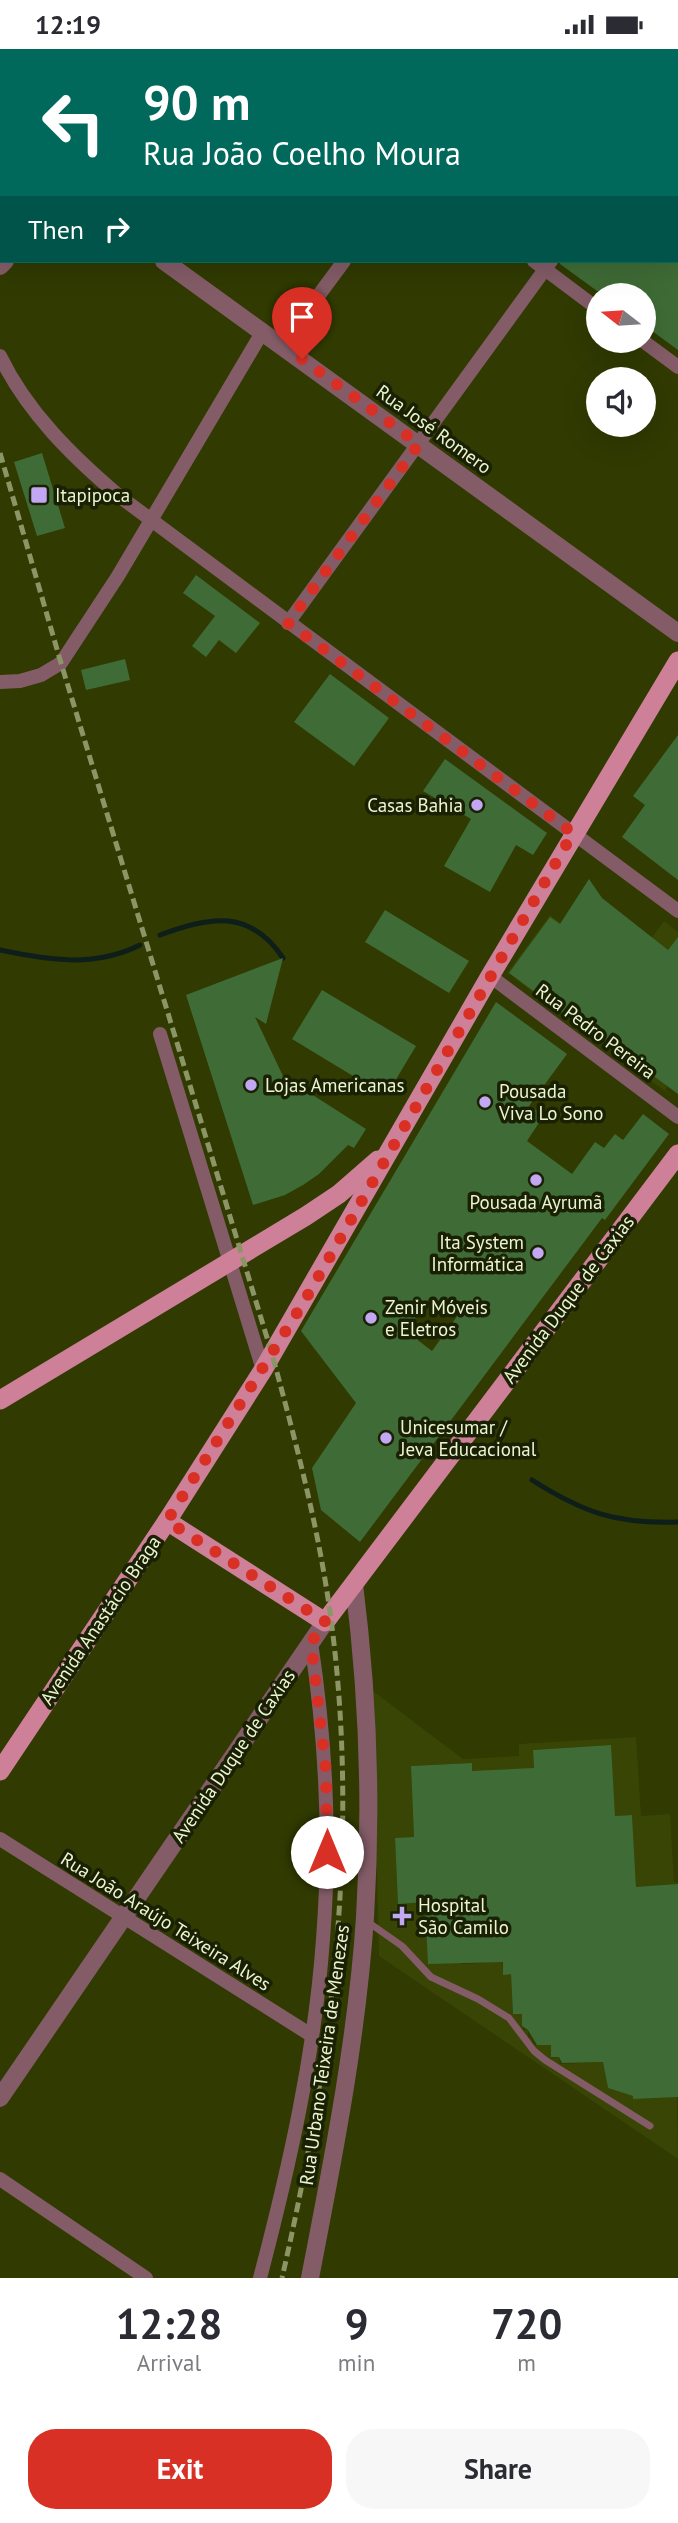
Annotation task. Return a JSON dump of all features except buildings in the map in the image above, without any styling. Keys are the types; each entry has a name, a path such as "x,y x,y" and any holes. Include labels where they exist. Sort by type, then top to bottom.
{"main road":[{"name":"Avenida Anastácio Braga","path":"0,1771 167,1521 263,1370 573,833 678,660"},
{"name":"Avenida Anastácio Braga","path":"0,1400 339,1194 394,1145"},
{"name":"Avenida Duque de Caxias","path":"326,1622 678,1154"},
{"path":"167,1521 326,1622"}],"street":[{"name":"Rua José Romero","path":"167,263 678,633"},
{"path":"282,345 343,263"},
{"path":"288,623 419,444 543,264 586,299"},
{"path":"0,682 19,681 41,675 61,663 151,521 263,331"},
{"path":"656,351 678,367"},
{"path":"0,356 23,395 53,433 94,474 151,521 678,911"},
{"name":"Rua Pedro Pereira","path":"490,976 678,1117"},
{"path":"160,1034 236,1259 263,1370"},
{"name":"Rua Urbano Teixeira de Menezes","path":"310,2278 344,2092 365,1920 368,1768 364,1677 354,1584"},
{"name":"Avenida Duque de Caxias","path":"0,2098 326,1622"},
{"name":"Rua Urbano Teixeira de Menezes","path":"260,2278 290,2154 311,2035 323,1939 326,1771 311,1642"},
{"name":"Rua João Araújo Teixeira Alves","path":"0,1839 311,2035"},
{"path":"0,2179 146,2278"}],"lane":[{"path":"365,1920 402,1946 431,1977 478,1999 509,2018 534,2051 545,2060 650,2126"}],"shaded area":[{"path":"550,915 626,972 664,921 678,932 678,937 668,950 573,1017 667,1086 665,1090 678,1101 507,973","holes":["550,917 610,961 568,1017 509,974"]},
{"name":"Hospital São Camilo","path":"373,1691 463,1759 519,1756 519,1744 636,1737 641,1816 670,1814 674,1882 678,1882 640,1955 632,1815 615,1816 610,1745 533,1750 539,1872 472,1771 471,1763 411,1766 414,1837 395,1839 398,1903 425,1902 462,1964 482,1963 480,1930 501,1928 503,1974 511,1974 513,2014 522,2014 523,2030 528,2030 528,2038 531,2038 533,2045 551,2045 552,2058 559,2057 560,2064 603,2062 608,2088 633,2096 633,2099 677,2097 678,2159 379,1956"}],"waterway":[{"path":"160,935 196,924 228,921 257,931 283,958"},
{"path":"0,950 71,960 105,957 140,945"},
{"path":"532,1480 568,1501 601,1514 636,1521 678,1522"}],"railway":[{"path":"0,453 61,663 272,1354 305,1482 325,1579 339,1696 343,1779 342,1863 327,2030 300,2196 282,2278"}],"place":[{"name":"Itapipoca","path":"39,495"},
{"name":"Casas Bahia","path":"477,805"},
{"name":"Lojas Americanas","path":"251,1085"},
{"name":"Pousada Viva Lo Sono","path":"485,1102"},
{"name":"Pousada Ayrumã","path":"536,1180"},
{"name":"Ita System Informática","path":"538,1253"},
{"name":"Zenir Móveis e Eletros","path":"371,1318"},
{"name":"Unicesumar / Jeva Educacional","path":"386,1438"},
{"name":"Hospital São Camilo","path":"402,1916"}],"route":[{"path":"302,359 419,444 288,623 573,833 305,1300 167,1521 326,1622 311,1642 326,1771 327,1852"}]}
